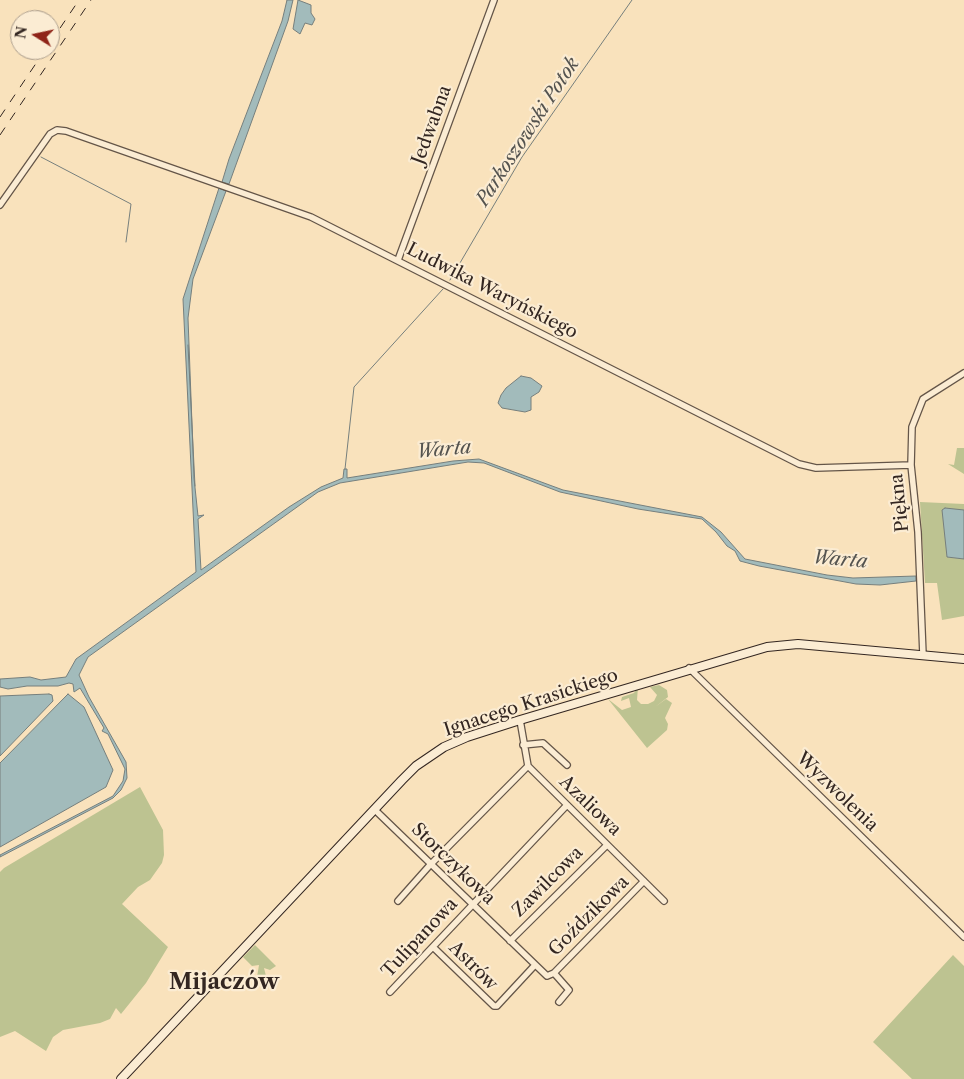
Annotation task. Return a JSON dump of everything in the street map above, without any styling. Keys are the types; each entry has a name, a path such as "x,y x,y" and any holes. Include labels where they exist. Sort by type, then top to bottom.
{"street":[{"name":"Jedwabna","path":"398,260 494,0"},
{"name":"Ludwika Waryńskiego","path":"0,205 45,140 57,130 311,218 398,260 799,464 816,468 911,465"},
{"name":"Piękna","path":"923,654 918,532 911,465 912,427 923,399 964,373"},
{"name":"Ignacego Krasickiego","path":"121,1079 374,809 416,766 444,747 467,736 750,650 798,644 964,659"},
{"name":"Wyzwolenia","path":"689,668 964,937"},
{"path":"398,901 430,865 528,766 520,720"},
{"path":"523,745 543,743 567,765"},
{"name":"Azaliowa","path":"528,766 664,901"},
{"name":"Tulipanowa","path":"390,992 567,806"},
{"name":"Storczykowa","path":"374,809 510,941"},
{"name":"Zawilcowa","path":"510,941 607,845"},
{"name":"Goździkowa","path":"510,941 546,976 554,973 644,882"},
{"name":"Astrów","path":"433,947 494,1006 498,1006 535,965"},
{"path":"554,973 569,990 559,1002"}],"green space":[{"path":"957,448 964,448 964,474 948,464 954,465"},
{"path":"920,502 964,504 964,616 942,620 937,583 925,583"},
{"path":"659,685 667,690 668,697 655,707 666,699 672,703 665,718 668,724 667,730 647,748 608,699 622,710 631,707 629,698 621,701 622,697 634,693 638,687 637,700 641,704 648,704 654,701 657,695 650,687"},
{"path":"140,787 163,830 164,855 162,863 150,880 138,887 122,904 168,947 146,983 121,1014 116,1008 110,1019 100,1023 63,1030 53,1037 46,1051 15,1031 0,1037 0,872"},
{"path":"255,945 276,966 270,970 264,968 266,976 263,979 257,977 259,965 252,966 243,957"},
{"path":"953,955 964,966 964,1079 912,1079 873,1042"}],"water":[{"path":"287,0 293,0 288,21 229,184 222,182 282,21"},
{"path":"298,0 311,5 311,13 315,19 312,25 305,23 300,34 293,29"},
{"path":"219,188 226,191 193,279 188,318 194,478 198,516 204,515 198,519 201,570 289,507 321,487 343,478 344,469 347,469 347,478 453,461 479,459 563,490 702,517 721,532 745,559 827,575 853,578 916,576 916,581 880,585 856,584 740,561 735,551 727,546 702,519 638,509 560,492 484,463 468,462 340,483 318,492 88,657 79,675 89,697 126,762 127,778 121,790 113,798 0,857 0,855 113,796 123,781 125,769 108,734 102,731 104,728 80,688 74,692 73,684 69,683 58,686 27,686 8,689 0,687 0,679 30,677 41,680 66,677 76,659 196,572 183,299"},
{"path":"521,376 531,378 542,386 539,392 531,397 531,410 525,412 502,408 498,403 501,395 506,388"},
{"path":"945,508 964,510 964,559 947,557 942,510"},
{"path":"68,694 84,707 113,770 106,787 0,847 0,763"},
{"path":"52,695 53,701 0,756 0,696"}],"waterway":[{"name":"Parkoszowski Potok","path":"450,280 522,157 632,0"},
{"path":"41,157 131,204 126,242"},
{"name":"Parkoszowski Potok","path":"345,469 354,387 443,289"},
{"path":"188,345 195,486"}],"railway":[{"path":"60,28 79,0"},
{"path":"0,135 91,0"},
{"path":"0,117 38,60"}],"district":[{"name":"Mijaczów","path":"224,983"}],"water label":[{"name":"Warta","path":"444,450"},
{"name":"Warta","path":"840,560"}]}
